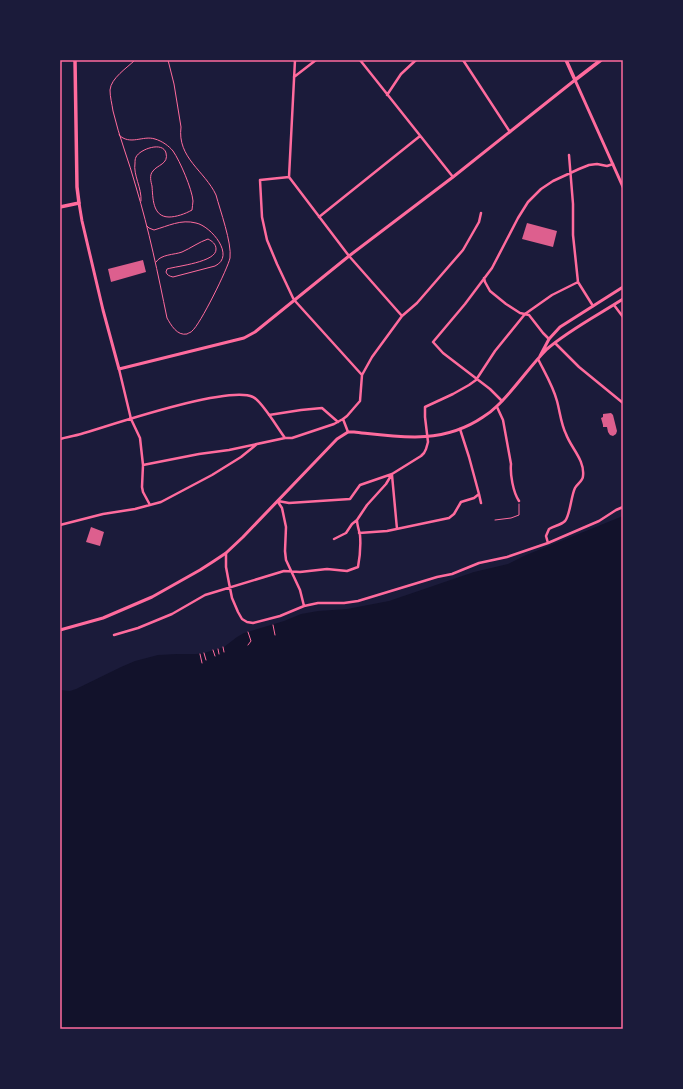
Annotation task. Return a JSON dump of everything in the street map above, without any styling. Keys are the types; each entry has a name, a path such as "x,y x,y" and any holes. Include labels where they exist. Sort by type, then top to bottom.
{"main road":[{"path":"60,207 79,203 77,186 75,60"},
{"path":"566,60 575,80 600,60"}],"street":[{"path":"295,60 289,177 349,256 402,316"},
{"path":"294,77 316,60"},
{"path":"360,60 453,176"},
{"path":"387,95 401,74 416,60"},
{"path":"463,60 510,132"},
{"path":"119,369 244,338 255,332 349,256 575,80 623,187"},
{"path":"319,217 420,136"},
{"path":"570,155 573,235 578,282 593,306"},
{"path":"502,401 490,389 476,380 443,353 433,342 465,304 492,268 518,218 528,202 541,189 553,181 589,165 597,164 607,166 613,164"},
{"path":"289,177 260,180 262,217 267,240 295,300 362,375"},
{"path":"79,203 103,310 131,419 140,438 143,465 142,487 143,492 151,505"},
{"path":"143,465 199,454 229,450 284,438 292,438 343,419 360,400 362,375 372,357 402,316 417,303 463,250 479,222 481,213"},
{"path":"484,277 490,291 520,313 529,315 543,333 549,338"},
{"path":"278,501 288,503 350,499 360,485 392,474 421,456 426,449 428,442 425,407 464,388 476,380 496,351 525,314 552,295 578,282"},
{"path":"538,359 549,338 560,327 623,287"},
{"path":"60,630 103,618 152,597 200,570 226,553 337,439 348,432 427,437 438,436 476,422 497,407 538,359 555,343 565,335 623,299"},
{"path":"614,305 623,317"},
{"path":"555,343 579,367 623,403"},
{"path":"538,359 552,388 565,433 577,453 582,466 583,475 582,480 575,488 568,517 563,522 549,529 546,536 548,543"},
{"path":"60,439 176,406 236,394 248,395 255,398 284,438"},
{"path":"497,407 503,420 510,470 516,497 519,501"},
{"path":"268,415 322,408 338,422"},
{"path":"343,419 348,432"},
{"path":"460,429 481,503"},
{"path":"60,525 161,502 212,475 240,457 258,443"},
{"path":"334,538 346,533 367,505 386,484 392,474"},
{"path":"392,474 397,529"},
{"path":"359,533 387,531 449,518 454,514 460,502 474,498 479,494"},
{"path":"278,501 282,508 286,527 286,560 300,590 304,606"},
{"path":"226,553 226,567 232,598 242,619 253,623 280,616 304,606 318,603 358,601 437,577 452,574 479,563 507,557 548,543 600,521 623,507"},
{"path":"114,635 138,628 172,614 205,594 230,588 284,571 300,572 327,569 347,571 358,567 361,550 357,520"}],"path":[{"path":"135,60 116,78 112,84 110,89 111,98 119,135 134,178 141,204 167,318 174,330 184,334 192,332 199,322 226,270 230,257 229,243 216,195 205,177 188,158 183,146 174,84 168,60"},
{"path":"119,135 123,139 130,140 155,138 173,151 190,188 193,202 192,210 186,214 169,217 163,216 157,211 153,203 151,176 153,171 162,165 167,154 164,149 159,146 136,156 134,164 140,188 141,204"},
{"path":"146,225 154,230 183,221 203,224 211,230 222,247 222,262 215,266 173,276 170,276 166,272 170,268 197,262 213,255 216,252 215,244 208,239 182,252 158,259 155,264"},
{"path":"495,520 511,518 519,515 519,501"},
{"path":"273,625 276,635"},
{"path":"248,632 251,641 248,645"},
{"path":"223,647 224,652"},
{"path":"218,648 220,654"},
{"path":"213,650 215,656"},
{"path":"204,653 206,660"},
{"path":"200,654 202,663"}],"shaded area":[{"path":"623,516 623,1029 60,1029 60,690 70,691 76,689 135,661 158,655 204,653 224,647 244,633 284,621 301,614 347,609 389,601 474,572 508,564 526,555"}],"building":[{"path":"527,223 557,231 553,247 522,239"},
{"path":"143,260 146,272 111,282 108,269"},
{"path":"611,413 613,415 617,431 613,436 608,432 607,427 603,427 601,418 603,417 603,414"},
{"path":"91,527 104,532 100,546 86,542"}]}
